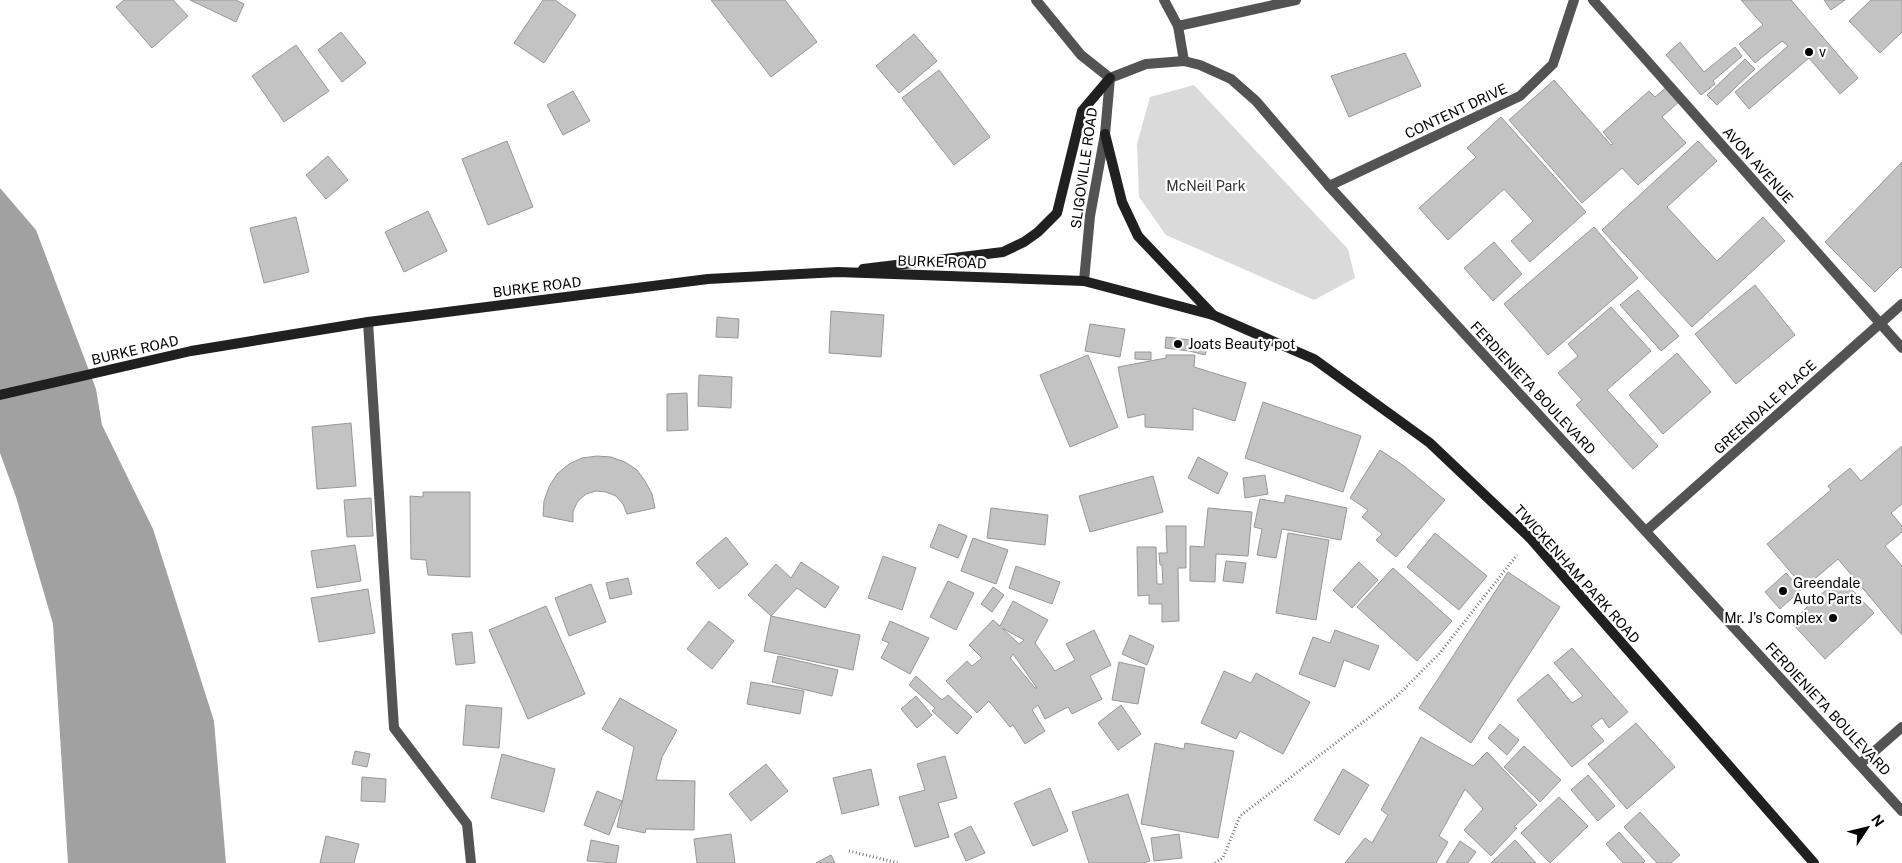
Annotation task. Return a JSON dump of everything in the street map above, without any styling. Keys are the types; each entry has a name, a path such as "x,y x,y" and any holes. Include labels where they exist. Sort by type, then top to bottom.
{"main road":[{"path":"838,272 908,262 1003,252 1024,242 1038,232 1057,213 1082,111 1110,78"},
{"path":"1105,134 1122,202 1138,236 1213,315"},
{"name":"BURKE ROAD","path":"0,395 191,351 368,322 708,279 838,272 1084,281"},
{"name":"TWICKENHAM PARK ROAD","path":"1084,281 1213,315 1314,359 1430,443 1530,538 1814,863"}],"street":[{"path":"1036,0 1081,55 1110,78"},
{"path":"1164,0 1178,26 1184,61"},
{"path":"1178,26 1296,0"},
{"name":"CONTENT DRIVE","path":"1329,186 1520,96 1553,64 1574,0"},
{"name":"AVON AVENUE","path":"1593,0 1902,348"},
{"name":"FERDIENIETA BOULEVARD","path":"1110,78 1146,64 1184,61 1200,65 1231,79 1256,101 1329,186 1902,811"},
{"name":"SLIGOVILLE ROAD","path":"1084,281 1090,216 1105,134 1110,78"},
{"name":"GREENDALE PLACE","path":"1646,531 1902,304"},
{"path":"368,322 394,728 467,824 471,863"},
{"path":"1860,764 1902,727"}],"path":[{"path":"1215,863 1223,858 1240,816 1396,698 1440,653 1530,538"},
{"path":"849,851 898,863"}],"green space":[{"name":"McNeil Park","path":"1194,85 1348,249 1355,278 1314,300 1166,235 1139,197 1137,144 1150,97"}],"shaded area":[{"path":"0,188 36,230 96,389 102,425 153,529 214,721 226,863 68,863 53,624 16,497 0,453"}],"building":[{"path":"124,0 173,0 188,16 152,48 116,7"},
{"path":"190,0 236,0 244,4 236,22"},
{"path":"543,0 555,0 576,15 544,63 514,43"},
{"path":"711,0 785,0 817,42 771,77"},
{"name":"v","path":"1741,0 1791,0 1858,78 1840,94 1809,58 1749,109 1735,92 1788,46 1782,41 1755,63 1739,44 1763,25"},
{"path":"1824,0 1845,0 1831,10"},
{"path":"1871,0 1902,0 1902,32 1880,53 1849,21"},
{"path":"341,32 366,63 342,82 318,50"},
{"path":"914,34 937,61 899,93 876,66"},
{"path":"1680,42 1704,72 1735,47 1742,56 1713,81 1715,84 1701,95 1666,55"},
{"path":"296,45 329,91 284,122 252,76"},
{"path":"1405,53 1421,86 1349,117 1331,76"},
{"path":"1745,59 1755,69 1717,105 1707,95"},
{"path":"939,70 990,137 954,165 902,98"},
{"path":"1554,80 1611,145 1613,144 1603,132 1649,91 1655,97 1668,86 1681,100 1662,117 1686,143 1638,185 1622,168 1582,203 1509,120"},
{"path":"573,91 590,121 563,135 547,105"},
{"path":"1501,117 1586,212 1530,262 1511,241 1533,221 1504,189 1448,240 1419,208 1476,157 1467,148"},
{"path":"507,141 533,207 488,225 462,159"},
{"path":"1698,141 1717,161 1667,207 1717,261 1763,217 1785,241 1692,327 1602,230"},
{"path":"328,156 348,180 326,199 306,175"},
{"path":"1902,162 1902,268 1900,267 1875,292 1825,242"},
{"path":"428,211 447,251 404,272 385,232"},
{"path":"296,217 309,272 264,283 250,228"},
{"path":"1594,227 1638,278 1548,355 1504,304"},
{"path":"1494,242 1522,274 1493,301 1464,268"},
{"path":"1755,285 1795,335 1736,384 1695,334"},
{"path":"1638,290 1679,336 1661,351 1620,305"},
{"path":"1611,307 1651,351 1607,390 1658,446 1633,469 1576,405 1582,400 1558,373 1578,356 1568,344"},
{"path":"831,311 884,315 881,357 829,353"},
{"path":"717,317 739,319 738,338 716,337"},
{"path":"1090,324 1125,329 1120,357 1085,351"},
{"name":"Joats Beauty pot","path":"1166,337 1191,340 1189,351 1165,348"},
{"path":"1191,340 1209,344 1205,355 1189,351"},
{"path":"1135,352 1151,352 1151,360 1135,359"},
{"path":"1677,353 1711,392 1663,434 1629,395"},
{"path":"1088,355 1118,427 1070,447 1040,375"},
{"path":"1166,355 1195,355 1194,367 1246,383 1235,421 1193,408 1193,430 1145,427 1145,414 1128,418 1118,367 1166,358"},
{"path":"699,375 732,377 731,408 698,406"},
{"path":"687,393 688,430 667,431 667,394"},
{"path":"1263,402 1361,436 1343,492 1245,458"},
{"path":"351,423 356,486 317,489 312,427"},
{"path":"1902,446 1902,504 1891,513 1902,526 1902,532 1885,546 1902,566 1902,635 1838,559 1804,588 1767,544 1831,490 1828,486 1850,468 1861,481"},
{"path":"1380,450 1404,466 1445,500 1396,557 1376,540 1382,534 1362,517 1368,510 1350,498"},
{"path":"611,457 625,462 637,470 652,494 655,508 627,514 623,504 616,496 596,491 586,494 578,501 573,511 573,522 543,516 544,501 549,487 557,474 569,464 582,458"},
{"path":"1198,457 1228,473 1218,494 1188,478"},
{"path":"1265,475 1268,494 1245,498 1243,478"},
{"path":"1153,476 1163,512 1090,532 1079,496"},
{"path":"423,492 470,492 470,577 428,575 426,560 411,559 410,496 423,497"},
{"path":"1286,495 1347,508 1341,540 1282,529 1276,558 1257,555 1262,529 1254,527 1260,499 1284,503"},
{"path":"371,498 373,536 347,537 344,500"},
{"path":"991,508 1048,515 1045,545 987,538"},
{"path":"1208,508 1252,512 1248,556 1216,554 1215,582 1190,581 1190,546 1204,547"},
{"path":"939,524 967,536 958,558 930,547"},
{"path":"1166,526 1186,526 1186,568 1178,568 1179,621 1162,622 1162,604 1149,604 1149,595 1138,596 1137,547 1156,547 1157,584 1163,584 1159,553 1167,553"},
{"path":"1288,533 1329,540 1316,620 1276,613"},
{"path":"1435,533 1487,576 1459,610 1407,567"},
{"path":"726,537 748,564 719,589 696,563"},
{"path":"973,538 1008,550 996,584 961,571"},
{"path":"355,545 361,581 317,588 311,551"},
{"path":"883,556 916,568 902,610 868,598"},
{"path":"1226,561 1246,563 1243,583 1223,581"},
{"path":"801,562 839,587 825,608 797,588 771,616 748,595 776,564 791,578"},
{"path":"1359,562 1378,580 1352,608 1333,590"},
{"path":"1016,566 1060,582 1052,604 1009,588"},
{"path":"1393,568 1452,621 1417,661 1357,607"},
{"path":"1508,572 1560,607 1471,743 1419,708"},
{"name":"Greendale Auto Parts","path":"1786,573 1801,590 1780,609 1765,592"},
{"name":"Mr. J's Complex","path":"1840,577 1874,613 1825,659 1791,622"},
{"path":"628,578 632,594 610,599 606,583"},
{"path":"948,581 974,593 956,630 930,617"},
{"path":"591,584 606,622 569,636 555,598"},
{"path":"993,587 1004,595 992,612 981,604"},
{"path":"368,589 375,633 319,642 311,598"},
{"path":"1013,601 1048,620 1035,643 1055,671 1075,660 1066,644 1094,630 1111,665 1090,676 1102,699 1072,714 1068,707 1045,719 1038,705 1032,710 1045,731 1025,744 1013,725 1010,727 989,701 977,713 946,681 967,661 972,666 982,658 969,645 993,620 1000,626","holes":["1002,628 1024,640 1019,644","1013,654 1037,688 1010,658"]},
{"path":"546,606 585,694 528,719 489,630"},
{"path":"771,616 860,635 853,670 764,651"},
{"path":"709,621 734,641 712,669 687,649"},
{"path":"890,621 929,638 910,674 881,658 889,643 882,640"},
{"path":"1335,630 1379,646 1369,670 1344,660 1335,687 1299,674 1313,637 1330,643"},
{"path":"472,632 475,663 456,665 452,634"},
{"path":"1130,635 1154,646 1147,665 1122,654"},
{"path":"1572,648 1628,712 1609,728 1602,718 1591,726 1604,741 1572,767 1517,700 1548,674 1572,703 1583,696 1554,663"},
{"path":"778,656 838,670 832,696 772,682"},
{"path":"1119,662 1145,668 1138,704 1112,700"},
{"path":"1224,671 1251,683 1256,673 1310,702 1283,754 1240,731 1236,739 1201,723"},
{"path":"916,676 942,700 948,695 972,717 957,734 932,711 935,708 909,685"},
{"path":"751,682 804,691 800,714 747,704"},
{"path":"916,696 932,715 917,728 901,709"},
{"path":"620,698 677,730 662,757 656,780 695,781 694,830 646,829 645,833 617,827 634,747 602,729"},
{"path":"466,705 502,708 499,748 463,745"},
{"path":"1121,705 1141,734 1118,750 1098,723"},
{"path":"1636,723 1675,767 1627,809 1588,764"},
{"path":"1500,724 1519,740 1507,755 1488,738"},
{"path":"1421,737 1473,766 1487,752 1537,805 1514,827 1517,828 1491,856 1464,830 1483,809 1465,789 1439,836 1448,842 1436,863 1345,863 1365,838 1372,843 1388,815 1381,810"},
{"path":"1155,743 1184,749 1185,743 1234,751 1218,838 1141,824"},
{"path":"1524,746 1561,780 1540,802 1504,767"},
{"path":"355,751 370,754 367,767 352,764"},
{"path":"502,754 555,769 544,812 491,798"},
{"path":"945,756 957,798 938,803 949,837 915,847 899,797 925,790 917,764"},
{"path":"766,764 788,791 751,821 729,794"},
{"path":"871,769 879,805 842,814 833,778"},
{"path":"1343,769 1369,785 1339,835 1314,820"},
{"path":"1588,775 1615,806 1598,821 1571,790"},
{"path":"362,777 386,779 385,802 361,801"},
{"path":"1050,788 1068,831 1033,846 1014,803"},
{"path":"597,791 622,801 609,835 584,825"},
{"path":"1128,794 1150,861 1144,863 1089,863 1072,812"},
{"path":"1559,797 1588,826 1550,863 1521,833"},
{"path":"1640,812 1680,855 1671,863 1657,863 1624,827"},
{"path":"971,826 985,853 966,861 954,834"},
{"path":"1619,832 1645,861 1643,863 1623,863 1606,844"},
{"path":"731,834 735,863 697,863 694,839"},
{"path":"1179,834 1182,858 1154,861 1151,838"},
{"path":"326,836 359,844 354,863 320,863"},
{"path":"591,840 619,846 616,863 587,861"},
{"path":"1515,840 1536,863 1491,863"},
{"path":"1460,841 1476,852 1468,863 1446,863"},
{"path":"831,855 835,863 816,863"}],"place":[{"name":"v","path":"1809,52"},
{"name":"Joats Beauty pot","path":"1178,344"},
{"name":"Greendale Auto Parts","path":"1783,591"},
{"name":"Mr. J's Complex","path":"1833,618"}]}
